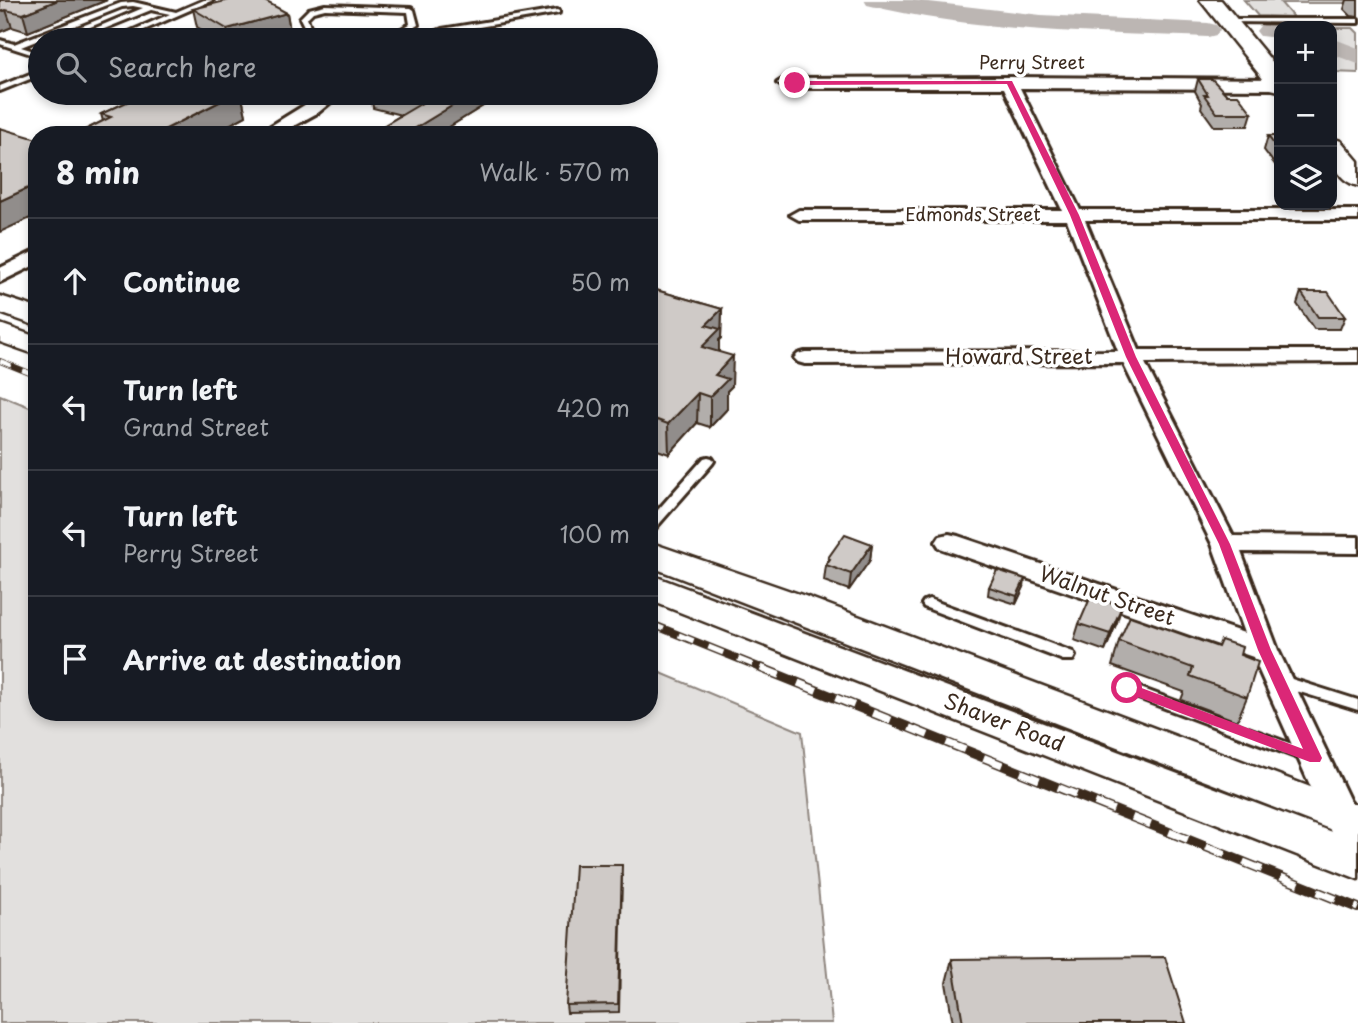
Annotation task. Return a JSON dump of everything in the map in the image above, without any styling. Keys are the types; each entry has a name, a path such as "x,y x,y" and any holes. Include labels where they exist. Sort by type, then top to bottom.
{"main road":[{"path":"1210,0 1274,78"},
{"path":"1333,147 1358,178"},
{"path":"0,304 28,315"},
{"path":"0,332 28,343"},
{"name":"Shaver Road","path":"658,556 792,605 1350,820"},
{"name":"Shaver Road","path":"658,589 1358,859"}],"street":[{"name":"Perry Street","path":"785,83 1009,82 1215,89 1274,84"},
{"path":"1009,82 1074,215 1131,357 1225,544 1264,650 1315,758 1350,820 1358,859"},
{"path":"281,126 318,105"},
{"name":"Edmonds Street","path":"799,215 1358,215"},
{"path":"0,276 28,261"},
{"name":"Howard Street","path":"805,358 1358,356"},
{"name":"Walnut Street","path":"949,542 1264,650"},
{"path":"1225,544 1358,545"}],"lane":[{"path":"144,28 211,0"},
{"path":"62,28 121,5 133,4 177,14"},
{"path":"308,28 303,18 311,10 325,7 411,10 414,24 407,28"},
{"path":"101,28 150,8"},
{"path":"461,28 557,12"},
{"path":"1227,20 1358,20"},
{"path":"14,47 28,42"},
{"path":"0,43 28,51"},
{"path":"0,89 28,77"},
{"path":"658,518 708,461"},
{"path":"929,604 1068,656"},
{"path":"1279,680 1358,705"},
{"path":"1127,688 1315,758"}],"shaded area":[{"path":"1244,0 1358,0 1358,3 1281,3 1293,17 1258,16"},
{"path":"1337,28 1353,28 1358,33 1358,73 1337,72"},
{"path":"0,395 28,406 28,721 658,721 658,672 802,732 832,1023 0,1023"}],"building":[{"path":"0,0 58,0 23,14 6,10 0,12"},
{"path":"229,0 263,0 287,13 225,28 193,9"},
{"path":"1198,79 1212,79 1227,95 1238,95 1252,113 1217,113 1204,95 1208,95"},
{"path":"120,105 213,105 172,126 93,126 111,117 101,114"},
{"path":"419,105 453,105 419,126 383,126"},
{"path":"0,128 28,136 28,188 0,201"},
{"path":"658,291 722,309 706,325 720,329 702,347 733,356 715,375 728,379 710,397 698,393 668,424 658,420"},
{"path":"1301,292 1328,292 1345,317 1318,317"},
{"path":"845,534 872,544 851,574 826,565"},
{"path":"997,570 1025,579 1017,596 989,587"},
{"path":"1091,596 1122,606 1110,634 1079,624"},
{"path":"1130,616 1218,647 1221,640 1242,647 1240,655 1258,662 1247,697 1190,676 1193,668 1119,641"},
{"path":"575,865 622,865 618,1004 566,1005"},
{"path":"1165,957 1186,1023 963,1023 952,959"}],"waterway":[{"path":"875,0 999,18 1083,25 1208,30"},
{"path":"1268,31 1274,31"},
{"path":"1337,47 1358,57"}],"railway":[{"path":"0,361 28,372"},
{"path":"658,627 766,670"},
{"path":"761,668 1358,908"}],"route":[{"path":"795,83 1009,82 1074,215 1131,357 1225,544 1264,650 1315,758 1127,688"}]}
